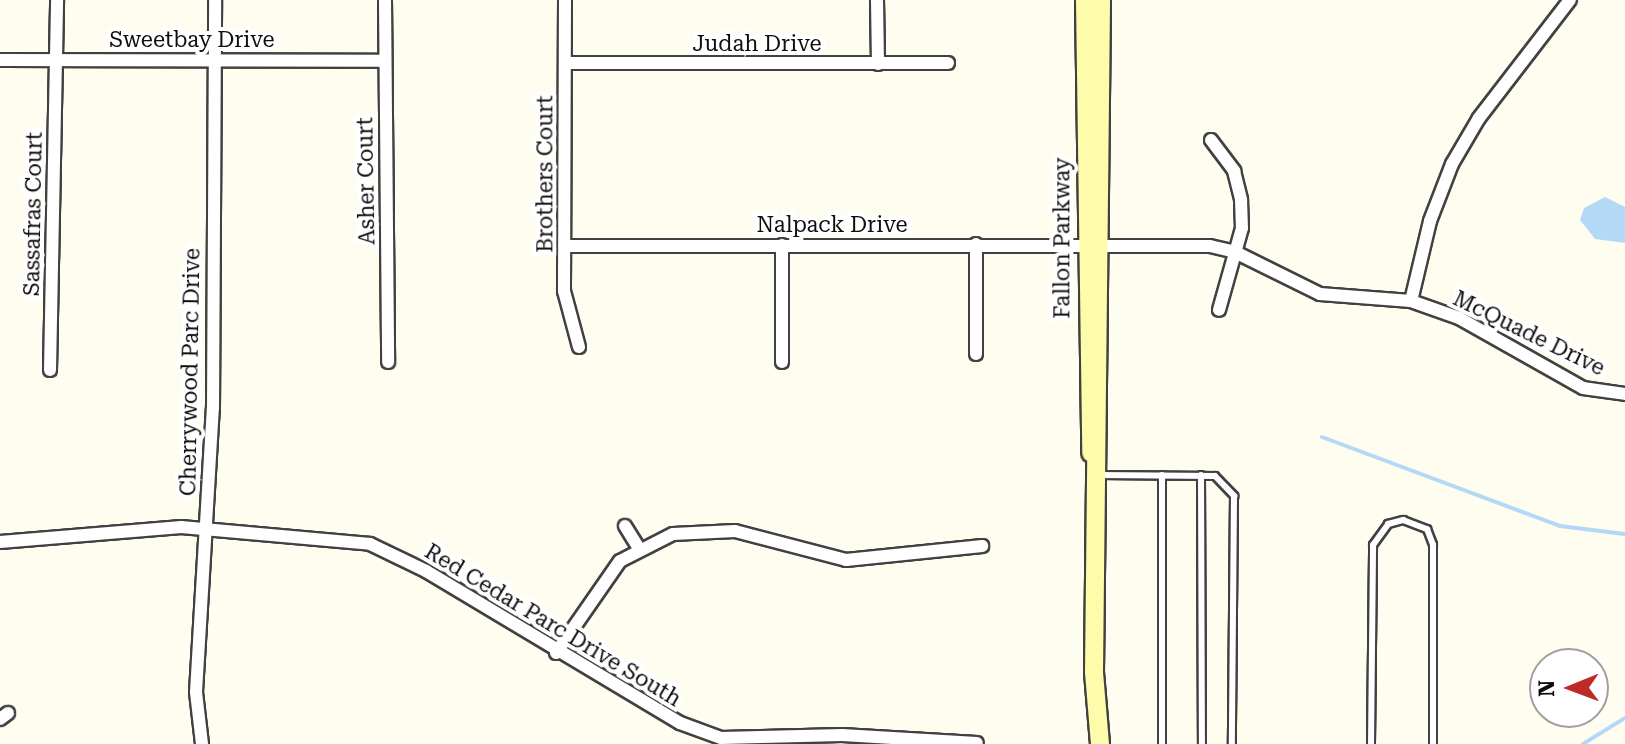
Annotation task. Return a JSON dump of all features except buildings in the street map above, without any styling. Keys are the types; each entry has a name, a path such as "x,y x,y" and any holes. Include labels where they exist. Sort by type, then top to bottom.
{"street":[{"name":"Sassafras Court","path":"50,370 57,0"},
{"name":"Cherrywood Parc Drive","path":"202,744 196,692 213,408 215,0"},
{"name":"Asher Court","path":"385,0 388,362"},
{"name":"Brothers Court","path":"565,0 564,291 579,347"},
{"path":"877,0 878,64"},
{"name":"Fallon Parkway","path":"1085,0 1093,245"},
{"name":"Fallon Parkway","path":"1100,744 1094,701 1095,475 1087,431 1101,0"},
{"path":"1411,301 1430,221 1452,164 1479,118 1570,0"},
{"name":"Sweetbay Drive","path":"0,60 384,61"},
{"name":"Judah Drive","path":"566,63 948,63"},
{"path":"1211,140 1234,171 1241,200 1235,252 1219,310"},
{"path":"976,244 976,354"},
{"path":"782,245 782,362"},
{"name":"Nalpack Drive","path":"565,246 1093,245"},
{"name":"McQuade Drive","path":"1093,245 1210,246 1235,252 1320,294 1411,301 1459,318 1583,388 1625,394"},
{"path":"625,526 639,548"},
{"name":"Red Cedar Parc Drive South","path":"0,542 181,527 370,544 426,571 556,653 680,723 721,738 842,735 977,743"},
{"path":"556,653 620,561 639,548 692,530 735,531 846,560 982,546"}],"lane":[{"path":"1095,475 1201,475 1226,483 1234,496 1232,744"},
{"path":"1162,475 1162,744"},
{"path":"1201,475 1202,744"},
{"path":"1371,744 1373,545 1388,524 1403,520 1427,529 1433,545 1433,744"}],"water":[{"path":"1605,197 1625,207 1625,243 1595,239 1580,220 1584,208"}],"waterway":[{"path":"1322,437 1560,526 1625,534"},
{"path":"1583,744 1625,718"}]}
